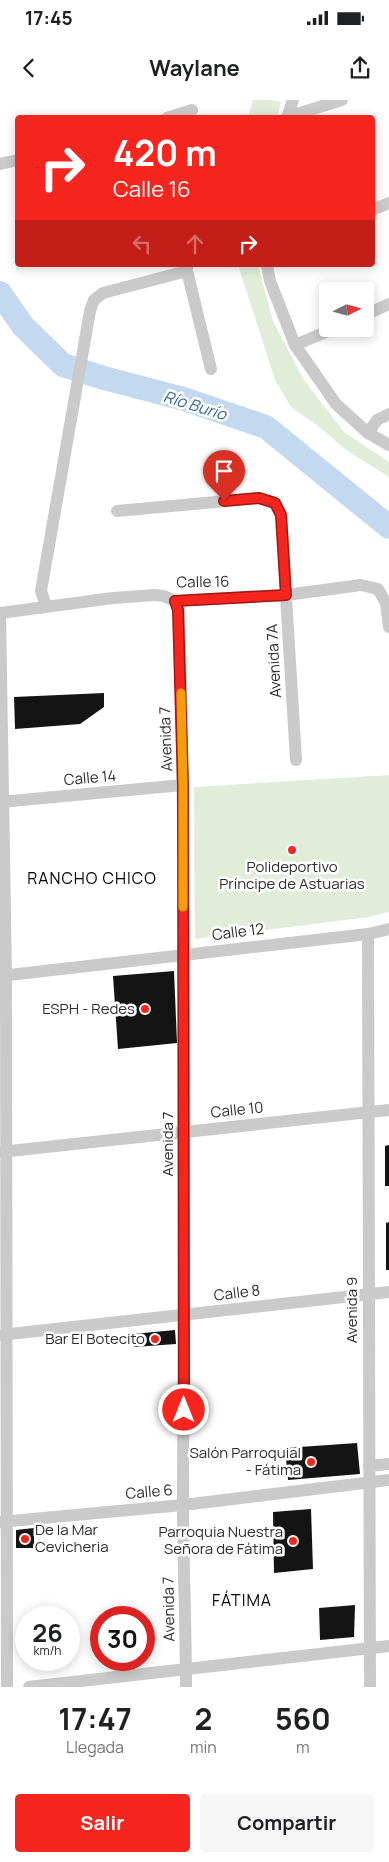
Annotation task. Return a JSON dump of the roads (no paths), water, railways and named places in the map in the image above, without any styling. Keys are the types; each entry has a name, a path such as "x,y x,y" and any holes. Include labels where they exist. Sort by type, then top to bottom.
{"street":[{"path":"288,115 293,100"},
{"path":"293,115 342,100"},
{"path":"175,115 192,109"},
{"path":"0,164 15,161"},
{"path":"375,209 389,203"},
{"path":"267,267 270,281 295,345 336,404 368,433 389,445"},
{"path":"46,606 41,591 90,311 94,300 103,293 187,268 211,369"},
{"path":"374,311 389,304"},
{"path":"295,345 319,335"},
{"path":"368,433 377,420 389,414"},
{"name":"Avenida 7A","path":"117,511 259,498 275,503 281,515 296,760"},
{"name":"Calle 16","path":"0,612 155,595 164,596 175,601 286,595 361,586 378,589 386,602 389,627"},
{"name":"Avenida 7","path":"175,601 178,610 183,785 185,1132 183,1505 186,1687"},
{"path":"0,612 6,1687"},
{"name":"Calle 14","path":"2,802 183,785"},
{"name":"Calle 12","path":"3,976 368,934 389,929"},
{"name":"Avenida 9","path":"368,934 370,1687"},
{"name":"Calle 10","path":"3,1152 389,1110"},
{"name":"Calle 8","path":"3,1335 389,1292"},
{"path":"369,1466 389,1464"},
{"name":"Calle 6","path":"4,1522 183,1505 389,1480"},
{"path":"29,1687 389,1646"}],"waterway":[{"name":"Río Burío","path":"0,293 23,326 63,365 184,399 266,427 389,527"}],"place":[{"name":"Polideportivo Príncipe de Astuarias","path":"292,850"},
{"name":"ESPH - Redes","path":"145,1009"},
{"name":"Bar El Botecito","path":"155,1339"},
{"name":"Salón Parroquial - Fátima","path":"311,1462"},
{"name":"De la Mar Cevicheria","path":"25,1539"},
{"name":"Parroquia Nuestra Señora de Fátima","path":"293,1541"}],"district":[{"name":"RANCHO CHICO","path":"92,878"},
{"name":"FÁTIMA","path":"242,1600"}]}
